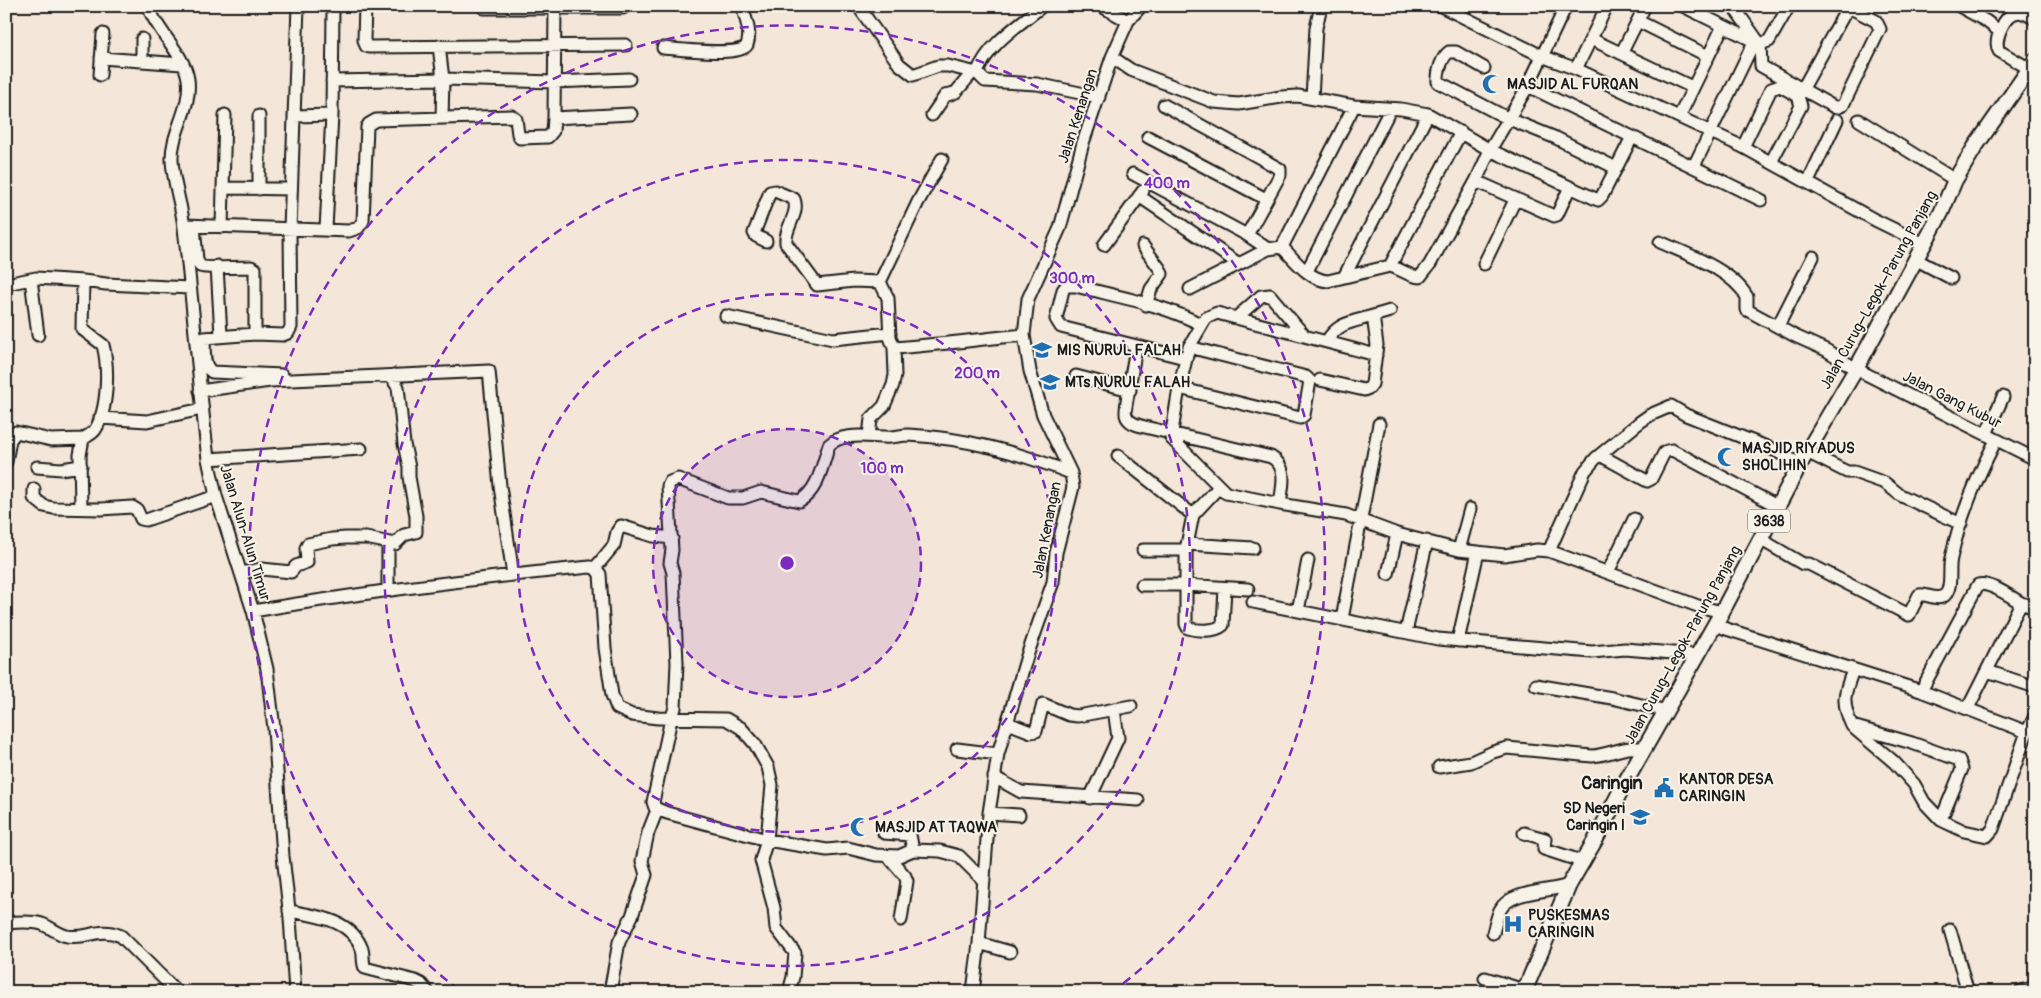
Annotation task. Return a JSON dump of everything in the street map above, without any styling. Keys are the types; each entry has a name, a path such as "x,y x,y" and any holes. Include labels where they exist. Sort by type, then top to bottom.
{"main road":[{"name":"Jalan Curug–Legok–Parung Panjang","path":"1524,991 1569,886 1584,862 1622,788 1722,612 1803,458 1856,369 1914,258 1941,213 1956,180 1975,146 2033,68"},
{"path":"2022,992 2035,989"}],"street":[{"name":"Jalan Alun-Alun Timur","path":"148,6 163,36 182,64 188,79 188,97 176,133 172,160 189,226 190,288 197,338 200,391 208,458 216,496 253,611 271,694 295,992"},
{"path":"282,375 216,373 209,370 206,364 204,338 220,335 283,335 288,333 291,327 290,230 298,6"},
{"path":"326,229 332,115 333,6"},
{"path":"365,6 364,40 366,46 626,45"},
{"path":"662,48 703,51 744,48 747,45 749,34 742,6"},
{"path":"858,6 899,64 913,75 938,66 948,66 974,73 985,81 1037,84 1099,97"},
{"path":"932,114 945,96 956,92 974,73 981,62 1000,41 1042,6"},
{"path":"1101,6 1128,21"},
{"name":"Jalan Kenangan","path":"973,992 980,943 989,813 998,754 1027,656 1054,582 1056,553 1073,487 1072,473 1043,415 1030,371 1024,334 1028,299 1060,228 1083,143 1112,57 1128,21 1141,6"},
{"path":"1312,98 1316,28 1321,6"},
{"path":"1442,6 1542,56 1576,69 1743,147 1875,220 1924,244"},
{"path":"1190,289 1268,249 1282,248 1311,277 1319,280 1328,281 1390,266 1412,276 1420,277 1430,264 1476,181 1490,150 1528,86 1566,6"},
{"path":"1576,69 1607,6"},
{"path":"1622,52 1645,6"},
{"path":"1683,6 1757,43 1769,41 1789,6"},
{"path":"1733,6 1757,43 1761,66 1802,90 1833,108 1839,108 1843,105 1880,29 1876,21 1848,6 1802,90"},
{"path":"1960,6 1986,20 1999,31"},
{"path":"256,334 255,269 251,267 217,266 205,268 198,264 189,226 290,230 355,230 363,221 367,132 369,124 376,120 513,116 516,119 518,134 522,138 548,137 553,131 554,118 553,46 549,7"},
{"path":"484,8 623,8"},
{"path":"2033,68 1999,52 1996,46 1999,31 2012,14 2016,12 2024,13 2035,19"},
{"path":"1638,21 1708,56"},
{"path":"1679,117 1723,26"},
{"path":"100,75 103,34"},
{"path":"142,39 142,61"},
{"path":"1591,39 1622,52 1692,88"},
{"path":"1694,166 1757,43"},
{"path":"439,46 442,79 442,118"},
{"path":"1484,68 1456,52 1449,52 1445,55 1438,75 1438,82 1509,119 1556,138 1616,168"},
{"path":"1112,57 1131,70 1214,102 1240,104 1289,96 1312,98 1354,106 1396,109 1428,114 1490,150 1598,200 1602,196 1632,137"},
{"path":"101,58 182,64"},
{"path":"332,81 442,79 554,82 629,78"},
{"path":"1528,86 1760,200"},
{"path":"1743,147 1771,89 1780,86 1798,96 1801,106 1771,162"},
{"path":"1164,105 1278,166 1281,170 1247,235"},
{"path":"1282,248 1354,106"},
{"path":"1307,271 1396,109"},
{"path":"554,118 631,114"},
{"path":"1344,277 1428,114"},
{"path":"222,226 224,115"},
{"path":"294,116 332,115"},
{"path":"259,189 260,116"},
{"path":"1808,182 1838,120"},
{"path":"1859,120 1956,180"},
{"path":"1390,266 1461,132"},
{"path":"1148,137 1266,199"},
{"path":"880,282 918,202 942,158"},
{"path":"1133,174 1247,235 1250,239 1268,249"},
{"path":"1476,181 1515,200 1555,216 1570,187"},
{"path":"1104,245 1150,182"},
{"path":"224,188 292,189"},
{"path":"766,240 756,236 754,230 770,192 775,191 794,198 797,206 785,240 812,276 815,284 880,282"},
{"path":"1139,196 1239,264"},
{"path":"1484,264 1515,200"},
{"name":"Jalan Gang Kubur","path":"1660,242 1702,261 1732,280 1747,297 1748,311 1826,350 1856,369 2035,458"},
{"path":"1143,246 1162,274 1151,289 1146,305"},
{"path":"1778,326 1813,257"},
{"path":"1914,258 1951,278"},
{"path":"217,266 220,335"},
{"path":"6,284 31,279 63,278 106,284 190,288"},
{"path":"31,279 38,335"},
{"path":"6,462 10,440 16,432 52,440 83,439 94,432 100,418 105,396 105,354 103,345 99,340 82,330 83,281"},
{"path":"869,436 871,419 884,406 895,375 888,298 880,282"},
{"path":"1179,388 1277,414 1300,418 1304,414 1310,381 1306,377 1187,353 1136,347 1061,327 1056,319 1063,290 1071,285 1180,313 1202,325"},
{"path":"1236,318 1261,296 1268,294 1273,297 1304,334"},
{"path":"1327,342 1332,332 1338,327 1390,311"},
{"path":"1376,355 1304,334 1213,313 1206,318 1187,353 1171,438 1219,487 1233,495 1331,512 1362,520 1397,534 1460,550 1504,555 1532,551 1550,551 1698,606 1722,612"},
{"path":"726,316 833,339 890,334"},
{"path":"1320,380 1364,390 1369,388 1372,384 1376,355 1376,337 1372,316"},
{"path":"894,348 934,346 1024,334"},
{"path":"1136,347 1130,390 1125,409 1126,416 1130,421 1145,427 1277,460 1283,471 1280,504"},
{"path":"200,391 270,381 488,371 500,486 513,575"},
{"path":"241,573 262,569 291,572 296,566 307,562 307,545 332,539 366,538 388,544 397,544 404,535 414,533 417,529 404,444 398,387 395,383 394,375"},
{"path":"1076,376 1130,390"},
{"path":"1760,539 1803,564 1810,564 1909,616 1919,595 1923,594 1938,598 1946,594 1949,587 1948,570 1951,558 2003,397"},
{"path":"1550,551 1585,471 1600,455 1650,415 1671,406 1686,415 1772,449 1847,472 1854,472 1885,483 1900,495 1961,524"},
{"path":"100,418 147,421 202,409"},
{"path":"1342,620 1379,424"},
{"path":"610,992 619,942 632,916 646,875 642,861 648,833 657,810 653,802 674,708 677,663 673,573 670,563 672,538 667,490 670,482 678,479 728,498 743,498 761,492 798,501 805,496 817,480 833,441 841,438 869,436 887,438 906,435 987,445 1072,473"},
{"path":"81,508 83,439"},
{"path":"208,458 362,449"},
{"path":"1600,455 1647,481 1650,479 1664,453 1667,450 1672,450 1778,506"},
{"path":"1118,456 1193,515"},
{"path":"37,467 61,469 81,466"},
{"path":"1219,487 1193,515 1186,547 1185,585 1186,624 1188,628 1193,630 1216,630 1223,626 1225,588"},
{"path":"34,489 34,498 44,506 101,509 132,507 137,510 142,519 149,520 216,496"},
{"path":"1460,550 1470,509"},
{"path":"1608,572 1634,519"},
{"path":"595,568 614,545 617,532 621,526 653,536 672,538"},
{"path":"1388,574 1397,534"},
{"path":"1406,632 1427,541"},
{"path":"388,544 388,590"},
{"path":"1144,550 1186,547 1253,548"},
{"path":"1458,641 1478,552"},
{"path":"1298,611 1308,560"},
{"path":"253,611 388,590 590,566 595,568 600,574 605,648 614,705 619,710 632,714 671,719 726,720 741,728 755,744 768,767 772,785 767,840 761,860 774,908 776,928 794,953 793,977 789,992"},
{"path":"1142,585 1248,588"},
{"path":"1921,692 1978,585 1988,585 2035,608"},
{"path":"1253,602 1458,641 1592,652 1625,649 1697,655"},
{"path":"1968,708 2021,602"},
{"path":"1714,625 1968,708 2027,732"},
{"path":"1853,670 1844,697 1852,726 1894,762 1914,784 1924,802 1941,820 1978,836 1990,834 2027,732 2035,716"},
{"path":"1987,671 2035,687"},
{"path":"1536,685 1612,698 1667,711"},
{"path":"1008,723 1031,732 1036,732 1043,704 1069,715 1078,716 1130,706"},
{"path":"1090,798 1118,738 1114,709"},
{"path":"1852,726 1912,743 1961,761 1962,768 1941,820"},
{"path":"1439,767 1471,762 1507,748 1592,756 1602,756 1622,748 1645,749"},
{"path":"957,749 998,754"},
{"path":"994,777 1021,792 1138,800"},
{"path":"657,810 767,840 827,850 858,849 876,855 888,856 898,856 913,850 940,851 959,856 984,881"},
{"path":"989,813 1019,815"},
{"path":"884,833 908,834 911,837 913,850"},
{"path":"1524,833 1545,839 1544,849 1584,862"},
{"path":"888,856 907,881 901,920"},
{"path":"1493,933 1500,910 1509,901 1537,891 1569,886"},
{"path":"289,911 339,924 353,934 360,944 365,968 415,981 421,984 428,992"},
{"path":"6,923 39,923 67,936 103,931 112,932 121,936 177,992"},
{"path":"1950,930 1968,992"},
{"path":"980,943 1010,952"},
{"path":"1485,978 1524,991"}],"place":[{"name":"MASJID AL FURQAN","path":"1492,84"},
{"name":"MIS NURUL FALAH","path":"1042,350"},
{"name":"MTs NURUL FALAH","path":"1050,382"},
{"name":"MASJID RIYADUS SHOLIHIN","path":"1727,457"},
{"name":"KANTOR DESA CARINGIN","path":"1664,788"},
{"name":"SD Negeri Caringin I","path":"1640,817"},
{"name":"MASJID AT TAQWA","path":"860,827"},
{"name":"PUSKESMAS CARINGIN","path":"1513,924"}],"district":[{"name":"Caringin","path":"1612,783"}]}
